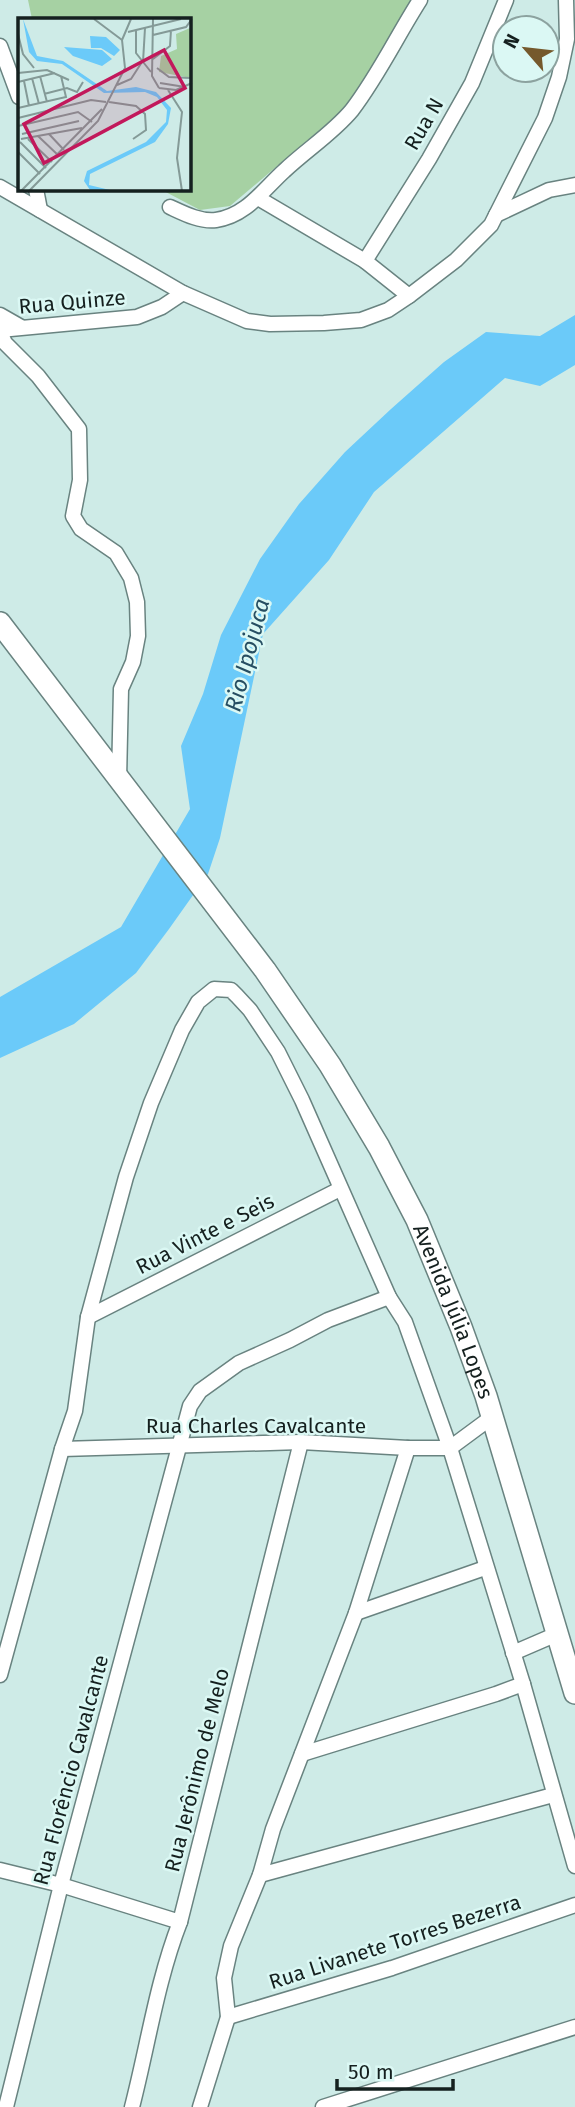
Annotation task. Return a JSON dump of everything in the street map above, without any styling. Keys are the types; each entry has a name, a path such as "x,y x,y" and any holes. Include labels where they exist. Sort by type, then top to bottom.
{"main road":[{"name":"Avenida Júlia Lopes","path":"0,623 259,962 330,1065 379,1147 417,1220 461,1327 492,1417 575,1693"}],"street":[{"path":"170,207 190,216 214,220 234,215 258,198 283,171 351,111 380,68 419,0"},
{"name":"Rua N","path":"365,261 429,159 472,83 506,0"},
{"path":"0,187 183,293 247,321 270,324 361,320 388,310 409,296 473,245 491,225 545,118 559,77 566,39 566,0"},
{"path":"0,46 18,94"},
{"path":"496,215 549,190 575,185"},
{"path":"36,191 40,210"},
{"path":"258,198 365,261 409,296"},
{"name":"Rua Quinze","path":"0,331 137,317 162,307 183,293"},
{"path":"0,315 21,327"},
{"path":"0,331 5,343 38,376 79,429 80,480 73,516 81,529 116,553 131,578 138,636 132,662 121,689 123,787"},
{"path":"0,1675 62,1449 75,1411 88,1317 126,1177 182,1030 198,1002 214,989 230,990 250,1010 278,1052 389,1297 405,1322 450,1448 523,1684 575,1866"},
{"name":"Rua Vinte e Seis","path":"88,1317 340,1189"},
{"name":"Rua Florêncio Cavalcante","path":"6,2107 61,1885 190,1406 200,1391 220,1375 328,1320 389,1297"},
{"path":"450,1448 492,1417"},
{"name":"Rua Charles Cavalcante","path":"62,1449 301,1442 450,1448"},
{"name":"Rua Jerônimo de Melo","path":"132,2107 166,1958 180,1922 301,1442"},
{"path":"200,2107 228,2017 225,1964 260,1875 273,1829 356,1613 408,1448"},
{"path":"356,1613 485,1568"},
{"path":"513,1653 557,1634"},
{"path":"302,1754 496,1695 523,1684"},
{"path":"260,1875 553,1796"},
{"path":"0,1870 61,1885 180,1922"},
{"name":"Rua Livanete Torres Bezerra","path":"228,2017 392,1968 575,1905"},
{"path":"323,2107 575,2027"}],"green space":[{"path":"28,0 412,0 349,105 230,206 200,210 164,191 191,191 191,18 32,18"}],"water":[{"name":"Rio Ipojuca","path":"575,315 575,365 540,386 505,378 374,492 329,560 263,634 220,838 208,874 136,973 74,1024 0,1058 0,997 121,927 190,809 181,746 203,694 221,635 260,559 299,504 345,452 391,409 444,362 486,332 540,336"}]}
